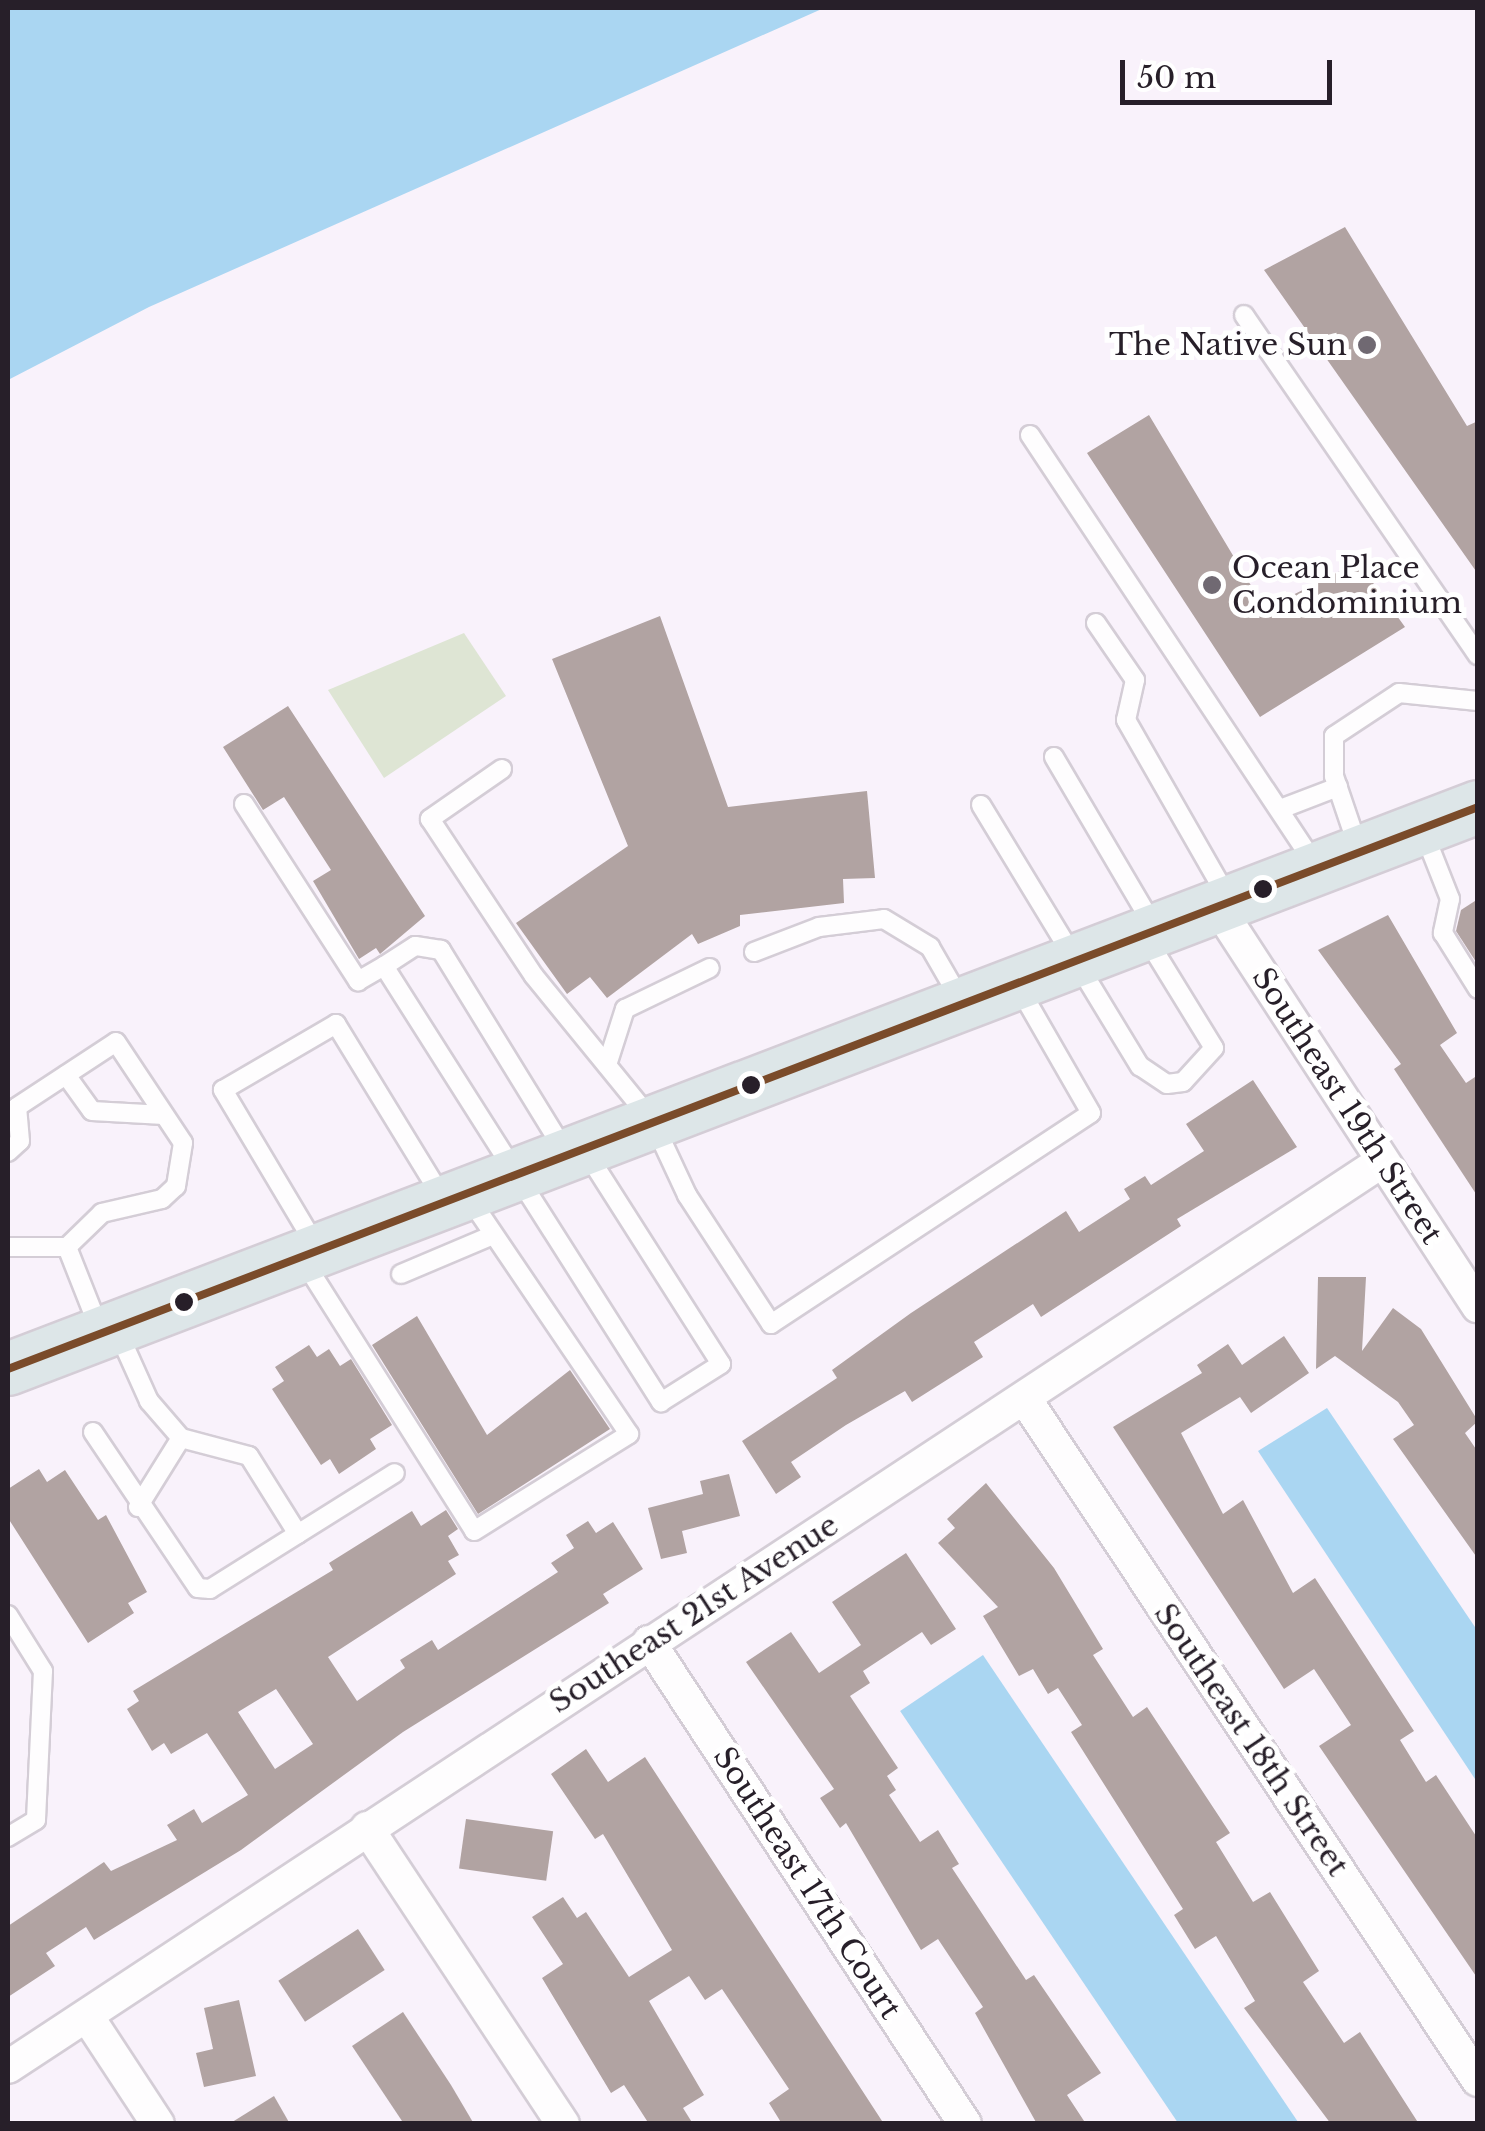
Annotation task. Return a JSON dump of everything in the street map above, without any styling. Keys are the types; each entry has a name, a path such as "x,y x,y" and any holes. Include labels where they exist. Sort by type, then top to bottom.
{"main road":[{"path":"8,1369 310,1253 468,1210 514,1175 1478,806"}],"street":[{"name":"Southeast 19th Street","path":"1224,904 1381,1162 1478,1306"},
{"name":"Southeast 21st Avenue","path":"8,2067 1381,1162"},
{"name":"Southeast 18th Street","path":"1025,1399 1478,2080"},
{"name":"Southeast 17th Court","path":"648,1642 966,2124"},
{"path":"367,1828 564,2124"},
{"path":"87,2016 158,2124"}],"lane":[{"path":"1244,315 1478,655"},
{"path":"1030,434 1283,808 1338,860"},
{"path":"1096,623 1136,680 1126,720 1224,904"},
{"path":"1338,860 1334,736 1399,692 1478,701"},
{"path":"981,805 1140,1066 1168,1084 1184,1082 1214,1048 1054,757"},
{"path":"502,769 430,819 534,976 654,1122 687,1195 771,1324 1090,1113 1016,983"},
{"path":"1283,808 1338,787"},
{"path":"244,804 358,981 415,946 441,950 721,1364 661,1402 384,966"},
{"path":"1422,828 1450,899 1442,933 1478,989"},
{"path":"754,952 819,926 884,919 930,947 962,1003"},
{"path":"607,1065 625,1008 710,968"},
{"path":"336,1024 468,1210 630,1434 474,1531 310,1253 224,1090 336,1024"},
{"path":"8,1152 20,1141 17,1107 116,1042 183,1143 176,1186 162,1198 102,1213 67,1247 8,1247"},
{"path":"66,1075 92,1111 164,1116"},
{"path":"401,1274 468,1210"},
{"path":"67,1247 149,1401 181,1438 249,1456 298,1534"},
{"path":"93,1432 138,1507 198,1588 210,1589 395,1473"},
{"path":"138,1507 181,1438"},
{"path":"8,1615 43,1671 36,1820 8,1838"}],"green space":[{"path":"464,633 506,696 384,778 328,690"}],"water":[{"path":"8,8 824,8 149,307 8,380"},
{"path":"1327,1408 1477,1630 1477,1782 1258,1451"},
{"path":"983,1655 1298,2123 1179,2124 900,1711"}],"building":[{"name":"The Native Sun","path":"1345,227 1467,426 1478,421 1478,574 1264,270"},
{"name":"Ocean Place Condominium","path":"1149,415 1265,609 1358,562 1405,627 1260,717 1087,453"},
{"path":"660,616 728,807 867,791 875,878 843,879 844,903 740,915 740,926 698,944 692,934 607,998 590,977 567,994 516,923 628,846 552,659"},
{"path":"288,706 425,916 380,954 376,948 359,959 313,881 331,870 284,797 263,810 223,747"},
{"path":"1478,899 1478,965 1456,931 1461,910"},
{"path":"1388,915 1457,1033 1440,1045 1466,1083 1478,1075 1478,1197 1394,1069 1401,1064 1318,950"},
{"path":"1253,1080 1297,1147 1177,1219 1181,1226 1041,1317 1033,1304 974,1342 983,1357 912,1402 905,1391 846,1425 791,1462 801,1477 776,1494 742,1441 837,1378 832,1370 911,1313 1066,1211 1079,1232 1130,1199 1124,1189 1145,1176 1151,1185 1204,1151 1186,1124"},
{"path":"1318,1277 1366,1277 1362,1351 1393,1308 1421,1329 1478,1421 1465,1433 1478,1452 1478,1559 1393,1439 1414,1425 1398,1402 1335,1356 1316,1369"},
{"path":"417,1316 487,1435 570,1370 610,1429 478,1514 372,1345"},
{"path":"1284,1336 1309,1373 1251,1413 1240,1397 1181,1433 1223,1514 1243,1500 1293,1593 1315,1578 1414,1731 1400,1740 1426,1782 1436,1775 1478,1839 1478,1979 1319,1746 1351,1725 1314,1669 1284,1689 1113,1427 1202,1373 1197,1365 1228,1344 1242,1365"},
{"path":"309,1345 317,1357 329,1349 340,1366 351,1359 392,1425 370,1439 376,1449 339,1474 330,1459 321,1465 272,1389 284,1381 275,1367"},
{"path":"39,1469 47,1482 65,1470 98,1520 106,1515 147,1592 128,1603 134,1613 88,1643 8,1518 8,1489"},
{"path":"729,1474 740,1516 682,1531 687,1553 661,1559 648,1508 703,1494 700,1481"},
{"path":"986,1483 1054,1568 1103,1649 1093,1655 1133,1717 1147,1707 1230,1833 1216,1842 1253,1902 1270,1892 1319,1971 1303,1982 1344,2043 1360,2032 1419,2124 1331,2124 1244,2008 1255,2001 1216,1936 1195,1949 1174,1915 1183,1909 1071,1732 1082,1725 1058,1688 1048,1694 1033,1669 1019,1676 983,1616 998,1607 938,1543 955,1528 947,1519"},
{"path":"446,1510 458,1529 448,1536 459,1555 448,1561 456,1574 328,1657 357,1701 405,1668 400,1660 432,1640 438,1650 558,1572 551,1563 574,1548 566,1535 588,1521 596,1533 613,1522 643,1569 603,1594 609,1603 403,1732 241,1850 94,1940 86,1927 46,1953 55,1966 8,1997 8,1926 104,1862 111,1871 177,1840 167,1825 194,1809 202,1823 248,1795 207,1733 171,1754 164,1743 152,1751 127,1709 139,1701 133,1691 333,1570 329,1563 412,1511 421,1526","holes":["276,1689 313,1744 275,1769 238,1712"]},
{"path":"906,1553 956,1629 931,1645 922,1632 863,1671 870,1683 850,1696 898,1768 887,1776 896,1790 889,1795 920,1842 938,1830 959,1864 952,1868 1026,1980 1034,1975 1101,2073 1067,2095 1086,2124 1037,2124 975,2013 983,2007 938,1939 921,1950 846,1823 840,1828 820,1798 834,1789 746,1662 791,1632 819,1673 861,1645 832,1602"},
{"path":"586,1749 608,1782 645,1757 884,2124 782,2124 769,2103 789,2089 722,1989 705,2000 689,1976 649,2001 704,2095 683,2108 693,2124 649,2124 624,2085 611,2093 542,1978 563,1964 532,1917 563,1897 577,1918 586,1912 629,1977 672,1950 603,1834 595,1839 551,1774"},
{"path":"466,1819 553,1831 546,1881 459,1869"},
{"path":"358,1929 385,1970 305,2022 278,1981"},
{"path":"239,2000 256,2076 204,2087 196,2053 213,2049 204,2008"},
{"path":"403,2012 474,2124 404,2124 352,2046"},
{"path":"274,2096 290,2124 229,2124"}],"transit line":[{"path":"8,1369 1478,807"}],"place":[{"name":"The Native Sun","path":"1367,345"},
{"name":"Ocean Place Condominium","path":"1212,585"}]}
